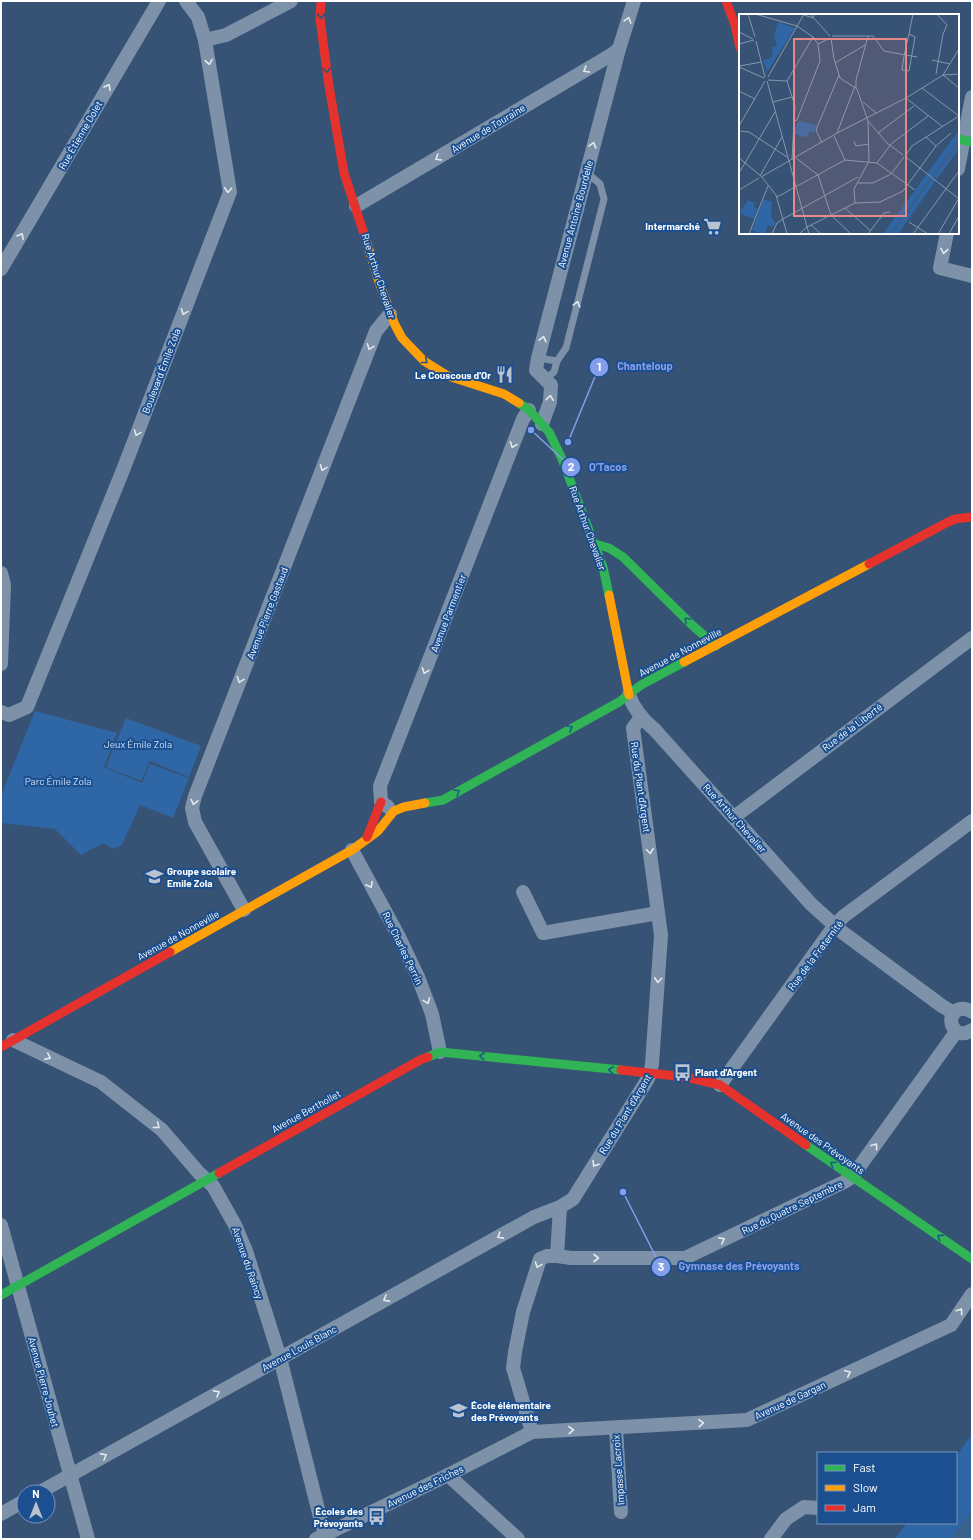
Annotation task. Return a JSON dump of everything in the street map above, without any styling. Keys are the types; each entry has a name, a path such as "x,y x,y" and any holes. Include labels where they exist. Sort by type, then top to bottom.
{"street":[{"name":"Rue Étienne Dolet","path":"1,269 159,1"},
{"name":"Boulevard Émile Zola","path":"1,712 8,715 27,707 123,470 230,192 206,40 198,17 186,1"},
{"path":"206,40 226,35 291,1"},
{"name":"Rue Arthur Chevalier","path":"321,1 320,19 329,86 344,173 390,314 402,338 424,361 448,376 504,394 529,410 542,424 558,449 603,567 629,695 641,717 655,730 811,904 842,932 954,1013"},
{"name":"Avenue Antoine Bourdelle","path":"542,424 550,402 550,385 536,370 538,358 619,49 634,1"},
{"path":"726,1 735,26 739,44"},
{"name":"Avenue de Touraine","path":"356,206 619,49"},
{"path":"959,164 972,97"},
{"path":"947,234 940,268 972,276"},
{"name":"Avenue Pierre Gastaud","path":"244,910 195,822 192,808 195,796 376,331 390,314"},
{"name":"Avenue Parmentier","path":"381,802 380,786 382,779 523,419 529,410"},
{"name":"Avenue de Nonneville","path":"7,1044 352,850 378,831 394,811 404,807 443,800 619,702 641,685 948,522 956,519 972,517"},
{"path":"595,544 609,548 623,557 692,625 716,646"},
{"path":"1,573 4,585 1,664"},
{"name":"Rue de la Liberté","path":"734,817 972,638"},
{"name":"Rue du Plant d'Argent","path":"560,1207 573,1199 646,1082 650,1074 652,1064 661,935 633,728 641,717"},
{"path":"365,841 371,831 375,813 381,802 394,811"},
{"name":"Rue de la Fraternité","path":"720,1085 835,925 844,916 972,821"},
{"name":"Rue Charles Perrin","path":"352,850 398,935 418,977 432,1014 440,1052"},
{"path":"523,892 543,932 658,913"},
{"path":"972,1012 961,1009 954,1013 951,1021 951,1025 956,1032 965,1034 972,1030"},
{"name":"Rue du Quatre Septembre","path":"557,1256 571,1258 685,1258 852,1177 956,1032"},
{"name":"Avenue du Raincy","path":"7,1044 101,1082 162,1130 213,1186 235,1225 246,1251 280,1358 323,1538"},
{"name":"Avenue Berthollet","path":"1,1294 420,1060 440,1052 650,1074"},
{"name":"Avenue des Prévoyants","path":"650,1074 686,1077 720,1085 972,1259"},
{"path":"532,1432 513,1368 523,1312 540,1259 547,1256 557,1256 560,1207"},
{"name":"Avenue Louis Blanc","path":"54,1484 534,1217 560,1207"},
{"name":"Avenue Pierre Jouhet","path":"1,1225 88,1539"},
{"name":"Avenue de Gargan","path":"532,1432 747,1420 951,1325 972,1294"},
{"name":"Impasse Lacroix","path":"616,1428 621,1512"},
{"name":"Avenue des Friches","path":"323,1538 532,1432"},
{"path":"448,1475 518,1539"},
{"path":"1,1514 16,1506"},
{"path":"771,1539 786,1519 804,1507 817,1508"}],"lane":[{"path":"541,375 549,376 554,372 557,361 566,348 604,198 600,184 586,172"},
{"path":"538,358 557,361"}],"green space":[{"name":"Parc Émile Zola","path":"35,711 117,733 104,767 142,783 150,764 189,778 173,818 140,805 122,845 113,849 103,843 81,855 55,829 1,823 1,796"},
{"name":"Jeux Émile Zola","path":"126,718 201,746 189,777 150,761 141,781 106,767"},
{"path":"972,1434 972,1510 951,1539 895,1539 906,1524 957,1524 957,1455"}],"shaded area":[{"path":"972,1510 972,1539 951,1539"}],"traffic: fast":[{"path":"959,139 972,142"},
{"path":"519,403 529,410 549,432 562,459 603,567 609,595"},
{"path":"595,544 609,548 623,557 692,625 716,646"},
{"path":"425,803 443,800 619,702 641,685 684,662"},
{"path":"428,1057 440,1052 621,1070"},
{"path":"806,1145 972,1259"},
{"path":"1,1295 219,1173"}],"traffic: slow":[{"path":"366,240 379,282 395,325 402,338 424,361 448,376 504,394 519,403"},
{"path":"684,662 869,564"},
{"path":"609,595 629,695"},
{"path":"170,952 352,850 378,831 394,811 404,807 425,803"}],"traffic: jam":[{"path":"321,1 320,19 329,86 344,173 366,240"},
{"path":"726,1 735,25 739,43"},
{"path":"869,564 948,522 955,519 972,517"},
{"path":"367,837 381,802"},
{"path":"1,1047 170,952"},
{"path":"219,1173 420,1060 428,1057"},
{"path":"621,1070 686,1077 720,1085 806,1145"}],"place":[{"name":"Intermarché","path":"713,226"},
{"name":"Le Couscous d'Or","path":"504,375"},
{"name":"O'Tacos","path":"531,430"},
{"name":"Chanteloup","path":"568,442"},
{"name":"Groupe scolaire Emile Zola","path":"154,877"},
{"name":"Plant d'Argent","path":"682,1072"},
{"name":"Gymnase des Prévoyants","path":"623,1192"},
{"name":"École élémentaire des Prévoyants","path":"458,1411"},
{"name":"Écoles des Prévoyants","path":"376,1517"}]}
